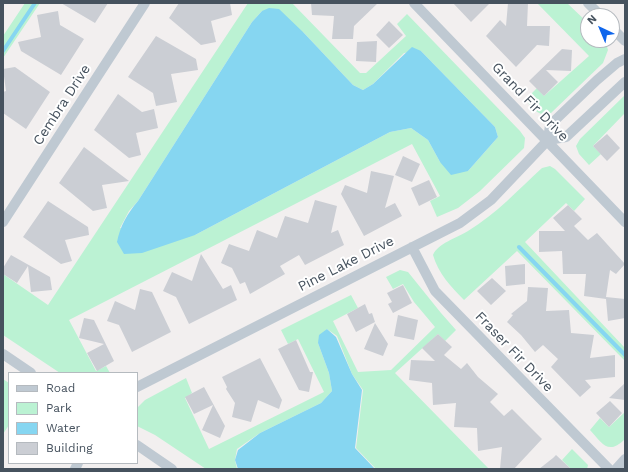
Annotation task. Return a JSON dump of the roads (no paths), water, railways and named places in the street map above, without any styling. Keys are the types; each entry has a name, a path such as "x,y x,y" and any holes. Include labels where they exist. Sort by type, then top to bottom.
{"street":[{"name":"Cembra Drive","path":"3,222 145,3"},
{"name":"Grand Fir Drive","path":"414,3 548,140 625,222"},
{"name":"Pine Lake Drive","path":"138,386 460,223 490,200 548,140 550,125 597,80 617,63 625,59"},
{"path":"548,140 566,137 625,82"},
{"name":"Fraser Fir Drive","path":"412,247 436,292 609,469"},
{"path":"3,354 30,372"},
{"path":"138,447 172,469"},
{"path":"616,469 625,459"}],"water":[{"path":"269,8 279,9 353,85 363,90 373,84 412,47 421,51 495,127 498,137 468,171 451,175 440,162 428,140 411,128 390,132 195,235 142,253 124,254 117,242 122,225 127,215 138,201 252,22 262,11"},
{"path":"327,329 336,337 352,374 362,390 355,448 375,469 238,469 235,460 238,450 260,433 321,403 332,391 329,373 318,343 319,335"}],"waterway":[{"path":"3,51 35,3"},
{"path":"519,247 625,355"}]}
